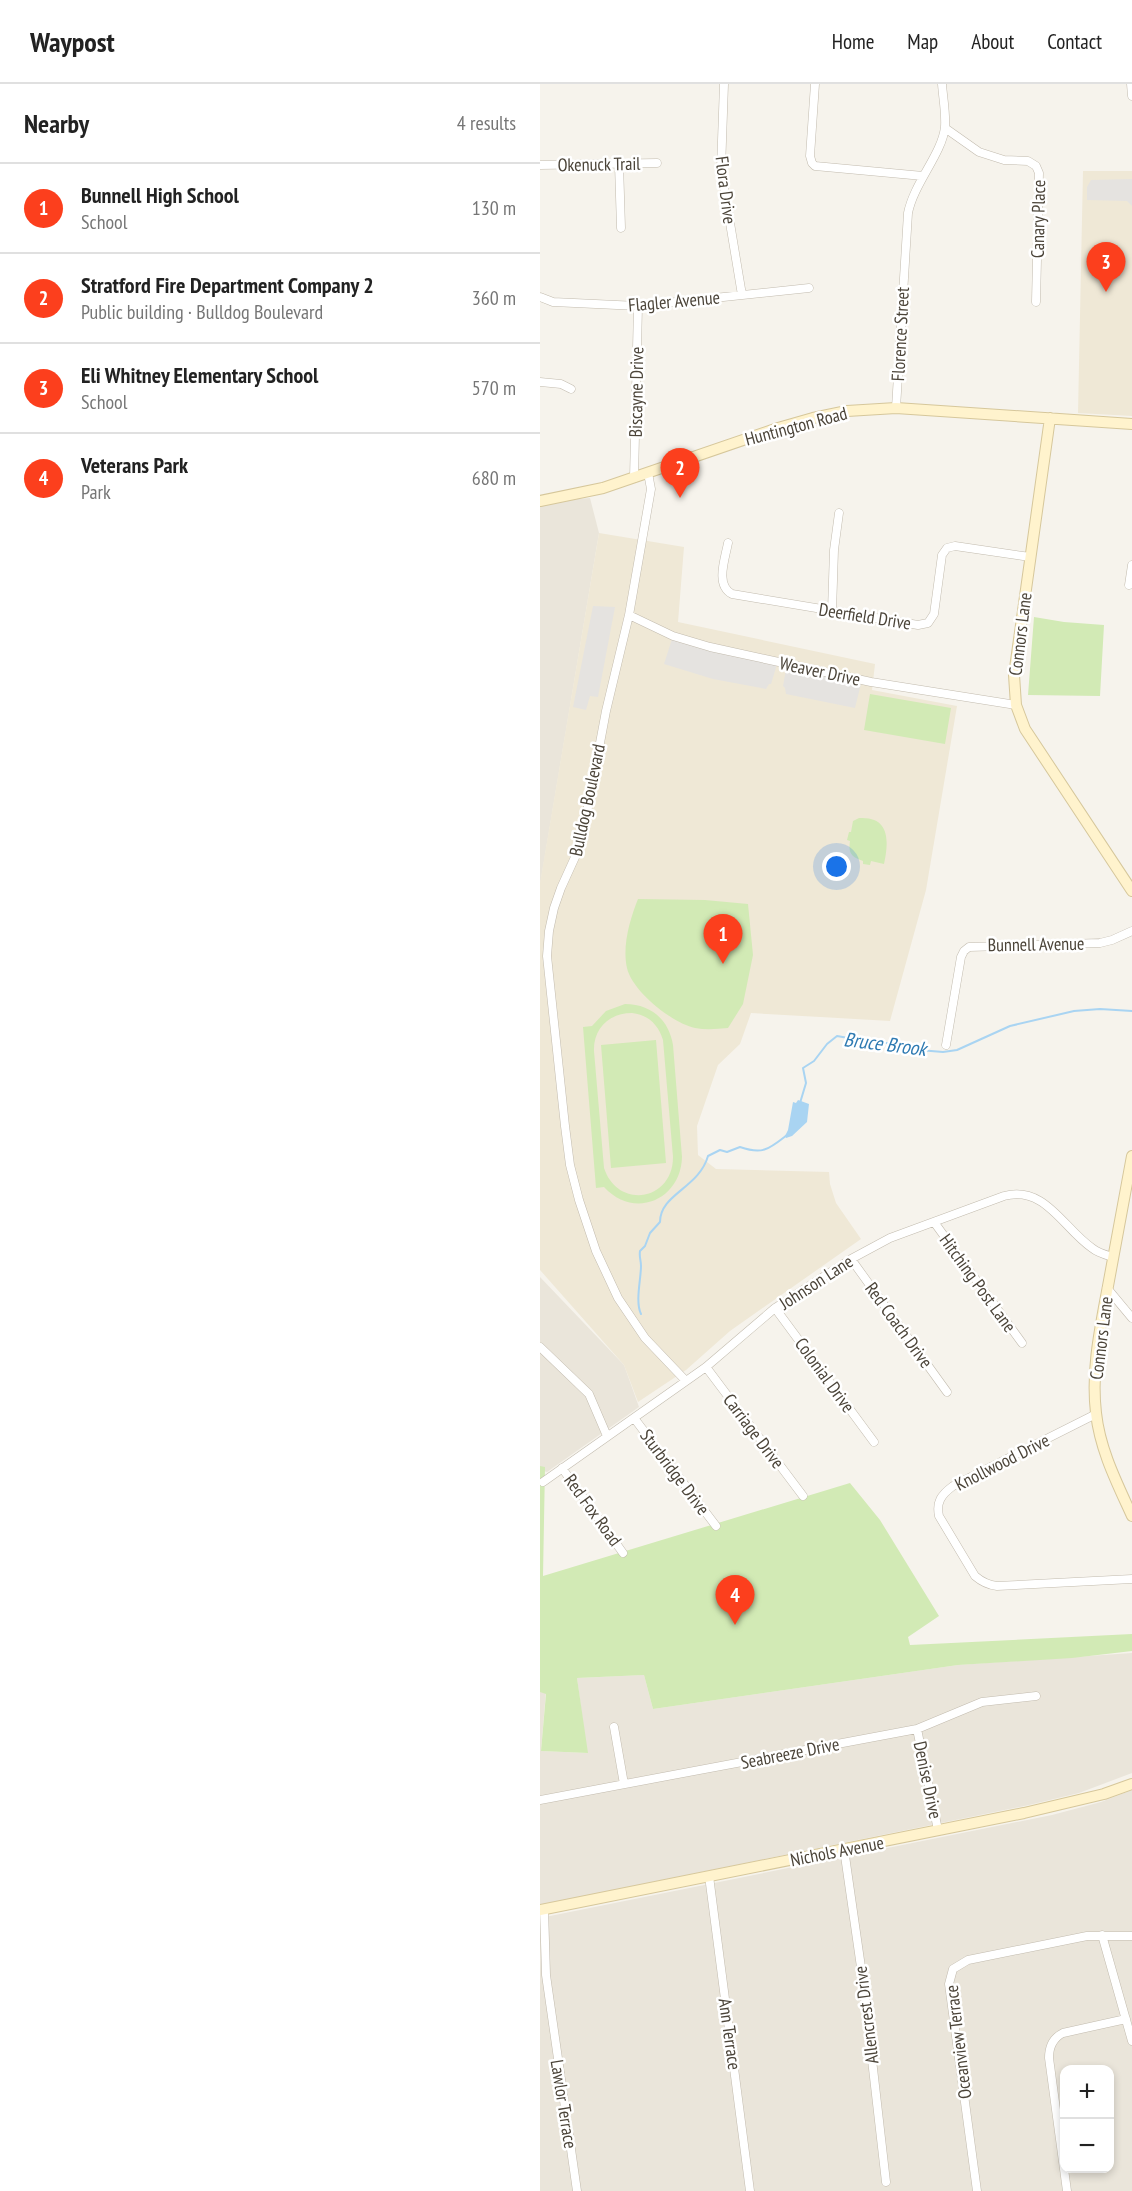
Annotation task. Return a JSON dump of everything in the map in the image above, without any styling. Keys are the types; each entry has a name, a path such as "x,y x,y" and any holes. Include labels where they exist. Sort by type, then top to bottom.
{"main road":[{"name":"Huntington Road","path":"540,501 575,495 634,478 813,418 847,411 896,408 1132,424"},
{"name":"Connors Lane","path":"1050,418 1014,675 1016,705 1025,729 1132,891"},
{"name":"Connors Lane","path":"1131,1164 1095,1357 1096,1414 1110,1469 1132,1516"},
{"name":"Nichols Avenue","path":"542,1910 1064,1805 1132,1784"}],"street":[{"name":"Flora Drive","path":"724,84 721,169 742,295"},
{"path":"815,84 810,156 815,166 923,176"},
{"path":"942,84 945,128"},
{"path":"1131,84 1132,96"},
{"name":"Florence Street","path":"896,408 904,259 910,205 945,128"},
{"name":"Canary Place","path":"945,128 979,152 1004,160 1028,161 1036,166 1039,173 1036,302"},
{"name":"Okenuck Trail","path":"540,165 657,162"},
{"path":"620,164 621,228"},
{"name":"Flagler Avenue","path":"540,297 553,302 638,306 809,288"},
{"name":"Biscayne Drive","path":"634,478 638,306"},
{"path":"540,382 561,384 571,388"},
{"name":"Bulldog Boulevard","path":"648,473 651,489 629,615 608,701 581,844 554,908 547,956 564,1126 570,1165 579,1200 596,1251 618,1298 645,1338 686,1381"},
{"path":"832,611 834,550 839,513"},
{"name":"Deerfield Drive","path":"728,543 722,582 729,593 925,625 934,614 942,555 947,548 955,546 1030,558"},
{"path":"1129,585 1132,565"},
{"name":"Weaver Drive","path":"629,615 673,636 710,647 872,682 1016,705"},
{"name":"Bunnell Avenue","path":"946,1045 961,957 969,947 1100,943 1132,931"},
{"name":"Johnson Lane","path":"543,1482 706,1367 775,1308 851,1259 890,1238 1004,1196 1027,1194 1042,1202 1090,1247 1113,1257"},
{"name":"Hitching Post Lane","path":"934,1222 1022,1343"},
{"name":"Red Coach Drive","path":"851,1259 947,1392"},
{"path":"1107,1288 1132,1318"},
{"name":"Colonial Drive","path":"775,1308 874,1442"},
{"path":"540,1347 589,1394 606,1436"},
{"name":"Carriage Drive","path":"706,1367 803,1496"},
{"name":"Knollwood Drive","path":"1096,1414 952,1486 943,1493 938,1508 939,1516 975,1576 990,1585 1132,1579"},
{"name":"Sturbridge Drive","path":"634,1418 716,1526"},
{"name":"Red Fox Road","path":"562,1468 623,1553"},
{"name":"Seabreeze Drive","path":"540,1800 918,1729 982,1702 1036,1696"},
{"path":"614,1726 624,1785"},
{"name":"Denise Drive","path":"918,1729 938,1830"},
{"name":"Allencrest Drive","path":"844,1849 886,2182"},
{"name":"Ann Terrace","path":"709,1876 750,2191"},
{"name":"Lawlor Terrace","path":"542,1910 546,1975 577,2191"},
{"path":"1102,1935 1132,2041"},
{"name":"Oceanview Terrace","path":"977,2191 949,1984 951,1972 956,1966 968,1960 1087,1936 1132,1936"},
{"path":"1068,2191 1049,2058 1050,2046 1055,2038 1063,2033 1126,2019"}],"shaded area":[{"path":"1083,171 1132,171 1132,416 1078,413"},
{"path":"1132,179 1132,206 1127,201 1087,200 1087,187 1091,180"},
{"path":"590,498 599,533 540,885 540,502"},
{"path":"599,533 684,547 678,622 875,664 872,690 957,706 926,890 890,1021 751,1013 740,1044 718,1065 697,1126 698,1155 716,1169 829,1172 836,1203 861,1239 730,1331 686,1370 638,1402 624,1365 540,1270 540,883"},
{"path":"593,606 615,607 598,697 590,696 586,710 573,707"},
{"path":"673,636 778,661 771,684 766,689 713,679 664,664"},
{"path":"787,664 862,680 855,708 786,694 783,686"},
{"path":"540,1277 624,1365 639,1407 547,1472 540,1470"},
{"path":"1132,1653 1132,1773 1079,1793 1029,1805 540,1905 540,1690 546,1691 541,1751 587,1753 577,1678 644,1675 653,1709 958,1665"},
{"path":"1132,1790 1132,2191 540,2191 540,1918 1052,1815 1101,1802"}],"green space":[{"path":"1034,617 1104,625 1100,696 1028,695"},
{"path":"870,694 951,708 945,744 864,730"},
{"path":"859,818 869,818 882,826 887,847 884,864 871,861 870,865 863,864 863,861 852,854 850,841 847,840 853,821"},
{"path":"638,899 705,900 748,904 753,955 743,1004 728,1028 695,1028 675,1020 654,1005 630,977 625,951"},
{"path":"625,1004 651,1010 663,1021 673,1045 682,1157 680,1172 674,1184 665,1194 642,1203 629,1202 616,1197 604,1187 596,1188 583,1027 592,1026 606,1011","holes":["632,1013 652,1021 663,1040 673,1157 671,1172 664,1183 655,1191 644,1195 632,1195 621,1190 611,1181 604,1168 594,1051 596,1036 604,1024 616,1016"]},
{"path":"656,1040 666,1163 611,1168 601,1045"},
{"path":"540,1466 545,1467 543,1576 850,1483 880,1520 939,1616 908,1637 910,1645 1132,1634 1132,1651 1072,1658 958,1665 653,1709 644,1675 577,1678 588,1753 541,1751 546,1694 540,1692"}],"water":[{"path":"798,1100 809,1104 807,1122 792,1136 786,1138 793,1102 796,1103"}],"waterway":[{"name":"Bruce Brook","path":"800,1103 806,1083 803,1068 814,1061 827,1044 837,1036 854,1039 870,1046 881,1043 901,1043 919,1050 943,1052 957,1050 1010,1026 1074,1011 1100,1009 1132,1011"},
{"name":"Bruce Brook","path":"641,1314 638,1297 640,1251 645,1246 650,1233 660,1222 666,1204 697,1176 708,1156 720,1150 727,1152 740,1147 765,1149 787,1135"}],"place":[{"name":"Eli Whitney Elementary School","path":"1106,292"},
{"name":"Stratford Fire Department Company 2","path":"680,498"},
{"name":"Bunnell High School","path":"723,964"},
{"name":"Veterans Park","path":"735,1625"}]}
